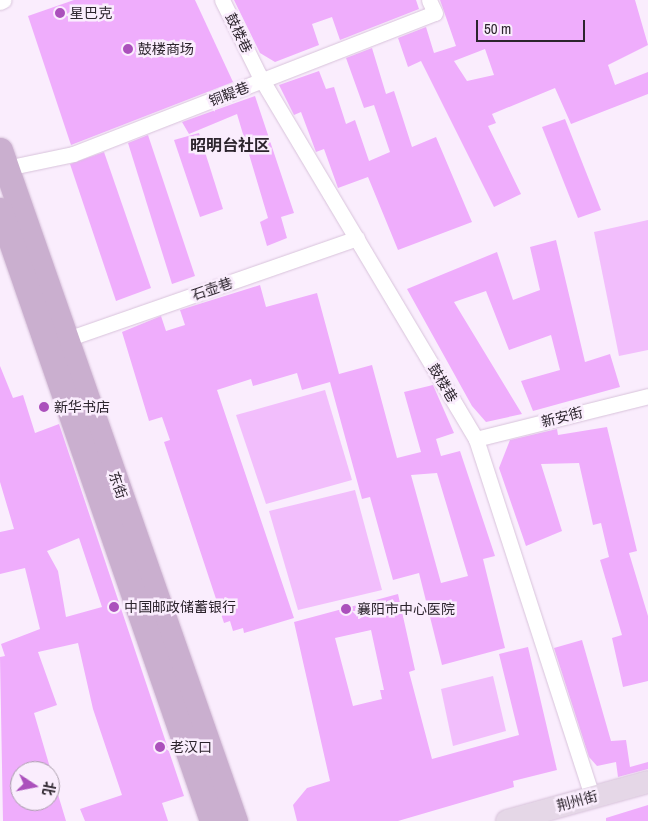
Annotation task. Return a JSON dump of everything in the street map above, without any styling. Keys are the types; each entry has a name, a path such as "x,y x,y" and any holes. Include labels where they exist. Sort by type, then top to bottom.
{"main road":[{"name":"东街","path":"3,159 235,821"},
{"name":"东街","path":"0,210 212,821"}],"street":[{"path":"0,2 4,0"},
{"name":"鼓楼巷","path":"222,0 263,81 476,439 592,797"},
{"name":"铜鞮巷","path":"3,159 73,154 435,12 429,0"},
{"name":"石壶巷","path":"67,340 357,238"},
{"name":"新安街","path":"476,439 648,396"},
{"name":"荆州街","path":"507,821 648,782"}],"shaded area":[{"path":"648,220 648,350 619,356 594,232"},
{"path":"325,390 352,480 266,504 236,415"},
{"path":"355,490 382,590 298,610 269,511"},
{"path":"493,676 506,731 453,746 441,689"}],"building":[{"name":"鼓楼商场","path":"74,0 195,0 233,82 71,145 28,16"},
{"path":"234,0 416,0 419,9 340,40 332,17 312,24 319,45 275,62 260,53"},
{"path":"440,0 635,0 648,45 608,65 615,85 648,72 648,94 571,124 555,88 492,114 496,123 488,126 521,194 494,207 421,61 408,67 398,38 426,27 434,53 456,46","holes":["485,49 494,75 467,81 454,61"]},
{"path":"372,48 386,94 394,91 412,147 436,137 472,222 398,250 368,177 338,188 324,149 316,152 301,112 294,115 279,85 319,71 326,89 334,87 346,124 355,120 369,161 390,152 374,105 364,108 346,58"},
{"path":"255,96 294,213 281,217 287,238 267,246 260,222 268,218 237,114 189,134 182,122"},
{"path":"565,119 601,210 578,218 542,127"},
{"path":"199,133 223,209 200,217 174,140"},
{"path":"148,135 195,276 172,284 128,143"},
{"path":"104,152 151,288 116,301 70,164"},
{"path":"556,240 585,362 610,354 620,387 533,411 521,381 560,370 551,335 509,350 486,291 454,302 522,414 486,422 472,406 407,289 497,252 513,300 540,290 530,247"},
{"path":"260,285 266,307 317,293 339,374 372,365 397,458 421,452 404,392 433,385 454,433 436,439 441,456 460,451 495,556 483,559 505,648 442,665 419,573 393,580 370,497 362,499 330,382 302,390 297,373 253,386 251,379 217,390 294,618 244,633 243,628 233,631 230,621 224,623 164,442 170,440 162,417 149,421 122,332 161,316 166,331 185,325 180,310","holes":["437,473 468,576 441,583 411,475"]},
{"path":"0,366 13,398 23,395 35,433 59,424 184,796 162,803 168,821 85,821 80,809 122,795 93,709 78,643 38,652 57,705 34,713 48,761 10,761 10,811 60,811 60,801 66,821 3,821 0,657 5,656 1,644 40,629 25,568 0,574 0,532 14,529 0,482","holes":["79,538 102,607 66,617 58,571 47,551"]},
{"path":"607,427 637,551 629,553 648,616 648,681 623,687 612,638 622,635 600,560 609,557 601,523 593,525 579,463 541,464 562,531 526,546 499,468 510,440 557,429 558,435"},
{"path":"398,594 415,670 409,672 432,759 519,735 499,654 528,647 557,770 513,781 514,787 398,821 297,821 293,805 307,788 330,781 294,622","holes":["371,630 384,690 380,690 382,699 353,706 335,638"]},
{"path":"582,640 611,741 626,740 630,767 648,762 648,769 618,777 616,762 597,766 589,757 554,648"},
{"path":"648,805 648,821 606,821 606,818"}],"place":[{"name":"星巴克","path":"60,13"},
{"name":"鼓楼商场","path":"128,49"},
{"name":"新华书店","path":"44,407"},
{"name":"中国邮政储蓄银行","path":"114,607"},
{"name":"襄阳市中心医院","path":"346,609"},
{"name":"老汉口","path":"160,747"}],"district":[{"name":"昭明台社区","path":"230,145"}]}
